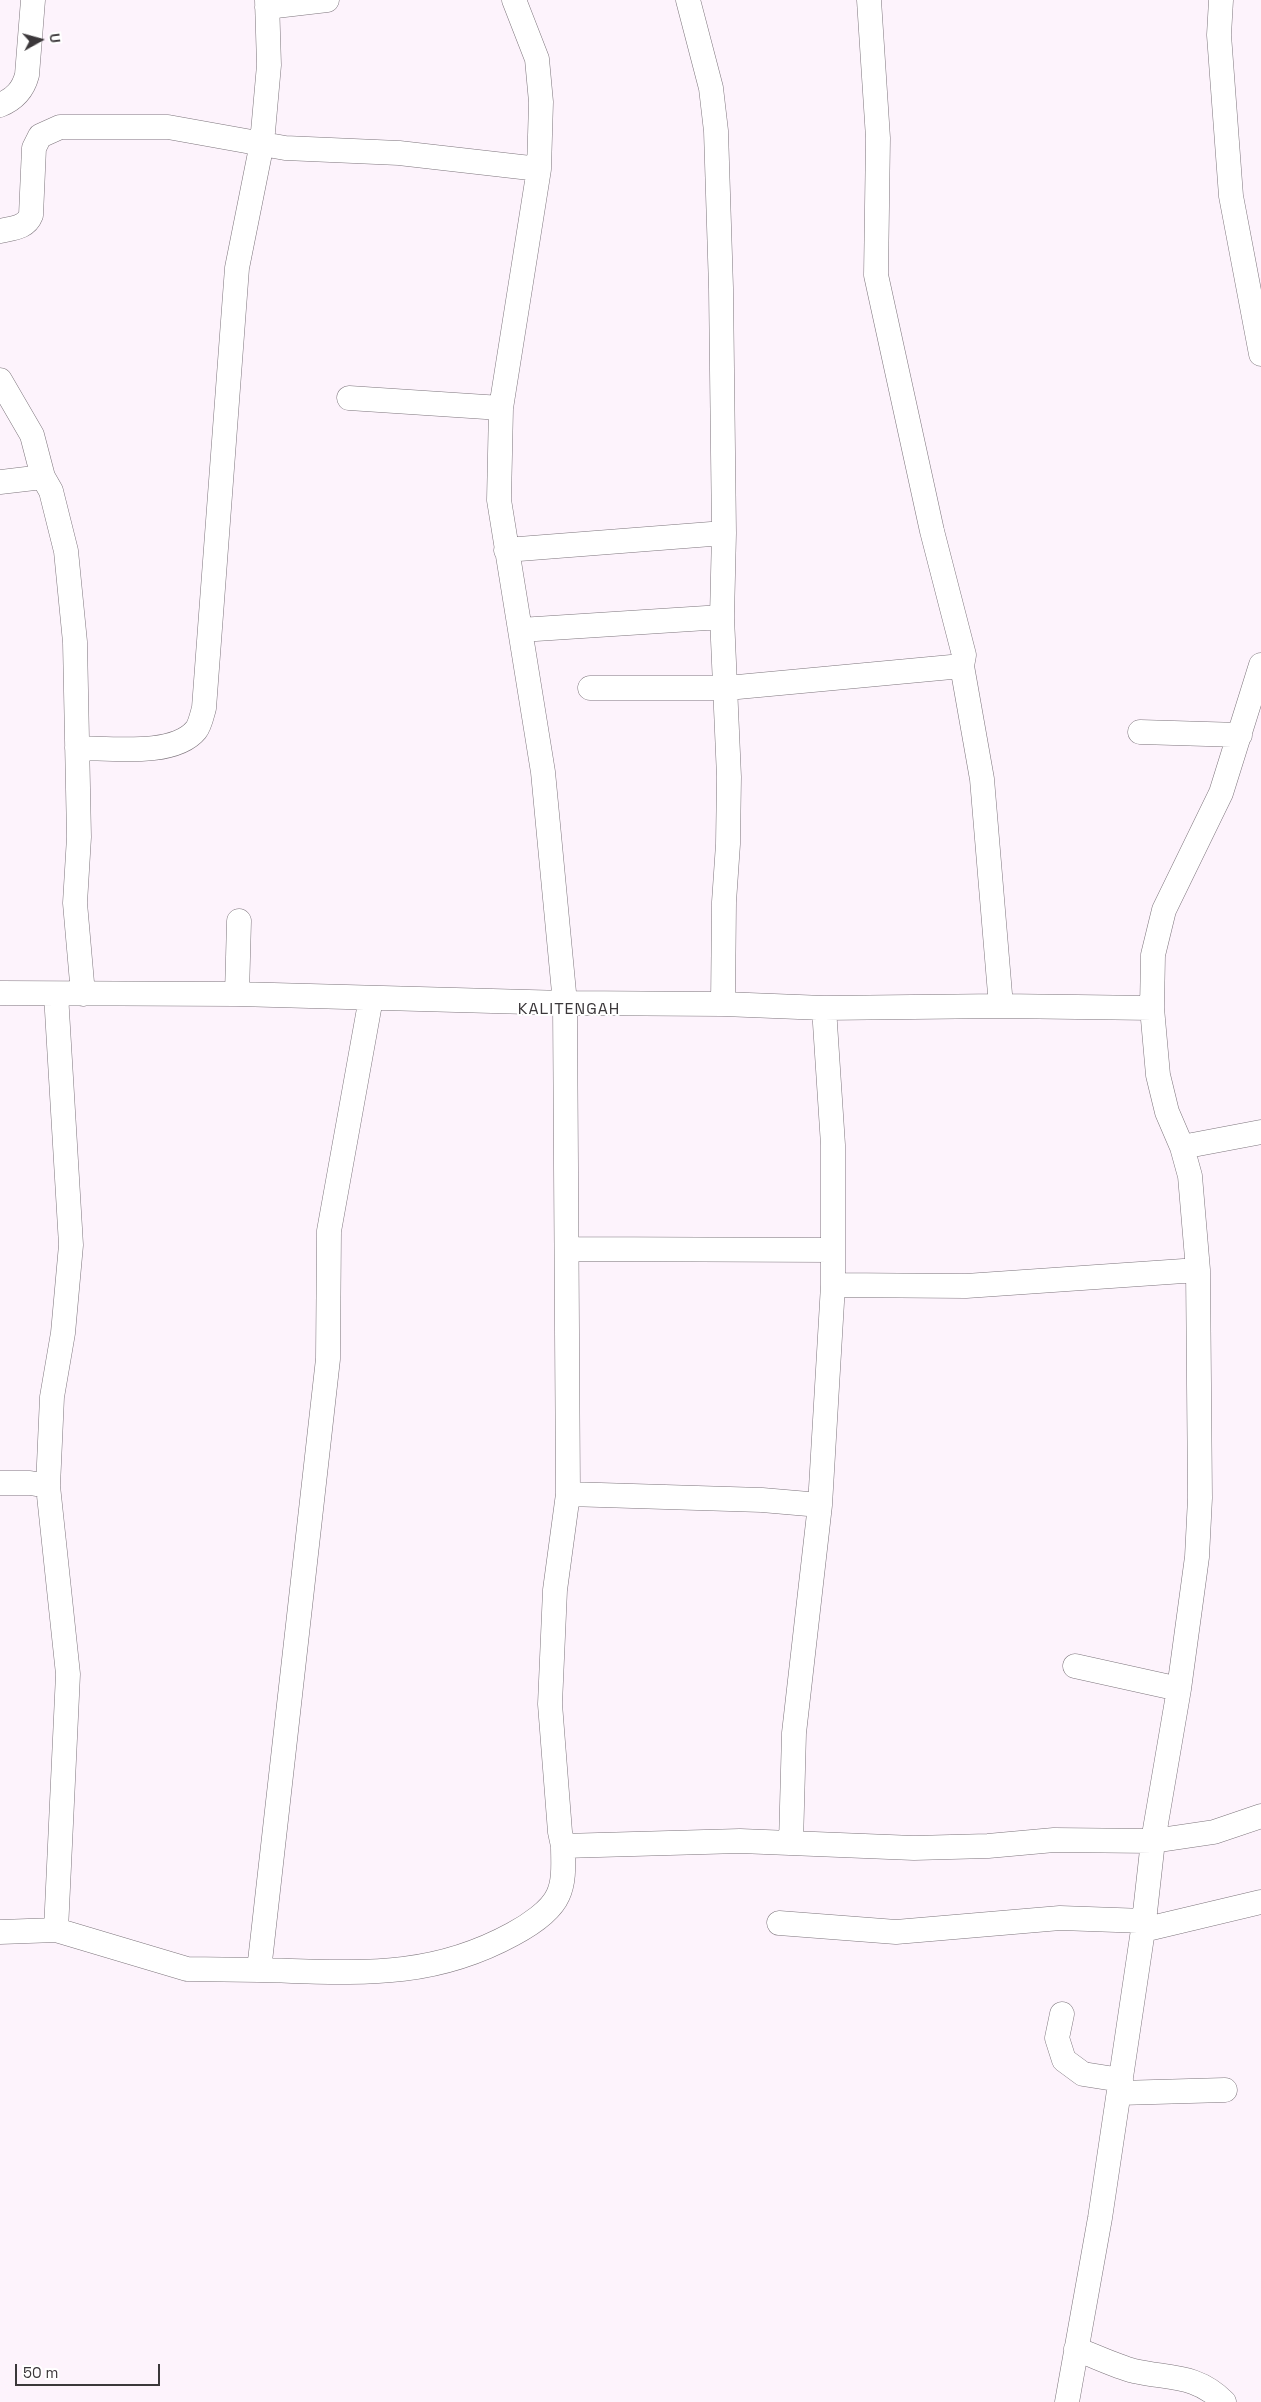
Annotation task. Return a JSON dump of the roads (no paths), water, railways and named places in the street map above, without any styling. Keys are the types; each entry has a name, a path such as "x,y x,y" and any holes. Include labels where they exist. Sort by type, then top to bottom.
{"street":[{"path":"0,105 14,98 24,86 27,75 33,0"},
{"path":"77,748 161,748 183,741 197,729 204,708 237,268 262,143 269,66 267,3 327,0"},
{"path":"0,1932 56,1930 187,1969 390,1972 423,1968 453,1960 499,1942 533,1924 558,1896 563,1873 563,1846 560,1832 550,1704 555,1590 568,1494 565,1003 544,772 499,500 501,408 539,169 541,102 537,59 514,0"},
{"path":"688,0 711,88 716,131 721,288 724,533 722,617 727,688 729,777 728,844 724,902 723,1004"},
{"path":"870,0 878,138 876,274 932,531 964,655 962,666 982,779 1001,1006"},
{"path":"1221,0 1219,35 1232,196 1261,354"},
{"path":"0,231 18,227 28,221 31,214 34,148 40,136 60,127 168,128 285,148 399,153 539,169"},
{"path":"0,380 32,435 43,477 51,490 66,551 75,642 79,837 75,903 84,994"},
{"path":"348,398 501,408"},
{"path":"0,482 43,477"},
{"path":"506,550 724,533"},
{"path":"520,630 722,617"},
{"path":"590,688 727,688 962,666"},
{"path":"1068,2402 1100,2218 1145,1916 1151,1852 1179,1689 1197,1558 1200,1498 1198,1270 1190,1176 1182,1147 1167,1112 1158,1075 1152,1008 1153,955 1164,910 1221,793 1260,674"},
{"path":"1140,732 1240,735"},
{"path":"237,994 239,921"},
{"path":"0,993 237,994 565,1003 723,1004 824,1008 1001,1006 1152,1008"},
{"path":"56,994 71,1245 63,1334 52,1397 48,1486 68,1674 56,1930"},
{"path":"260,1970 328,1359 329,1231 371,998"},
{"path":"791,1843 794,1733 820,1505 833,1285 833,1145 824,1008"},
{"path":"1182,1147 1261,1132"},
{"path":"567,1249 833,1250"},
{"path":"833,1285 966,1286 1198,1270"},
{"path":"0,1483 30,1482 48,1486"},
{"path":"568,1494 762,1500 820,1505"},
{"path":"1075,1666 1179,1689"},
{"path":"563,1846 740,1841 914,1848 988,1846 1054,1840 1151,1852 1261,1816"},
{"path":"779,1923 896,1932 1060,1918 1145,1916 1261,1902"},
{"path":"1062,2014 1057,2038 1064,2060 1083,2074 1120,2086 1225,2090"},
{"path":"1076,2349 1133,2371 1196,2382 1224,2402"}],"district":[{"name":"KALITENGAH","path":"569,1010"}]}
